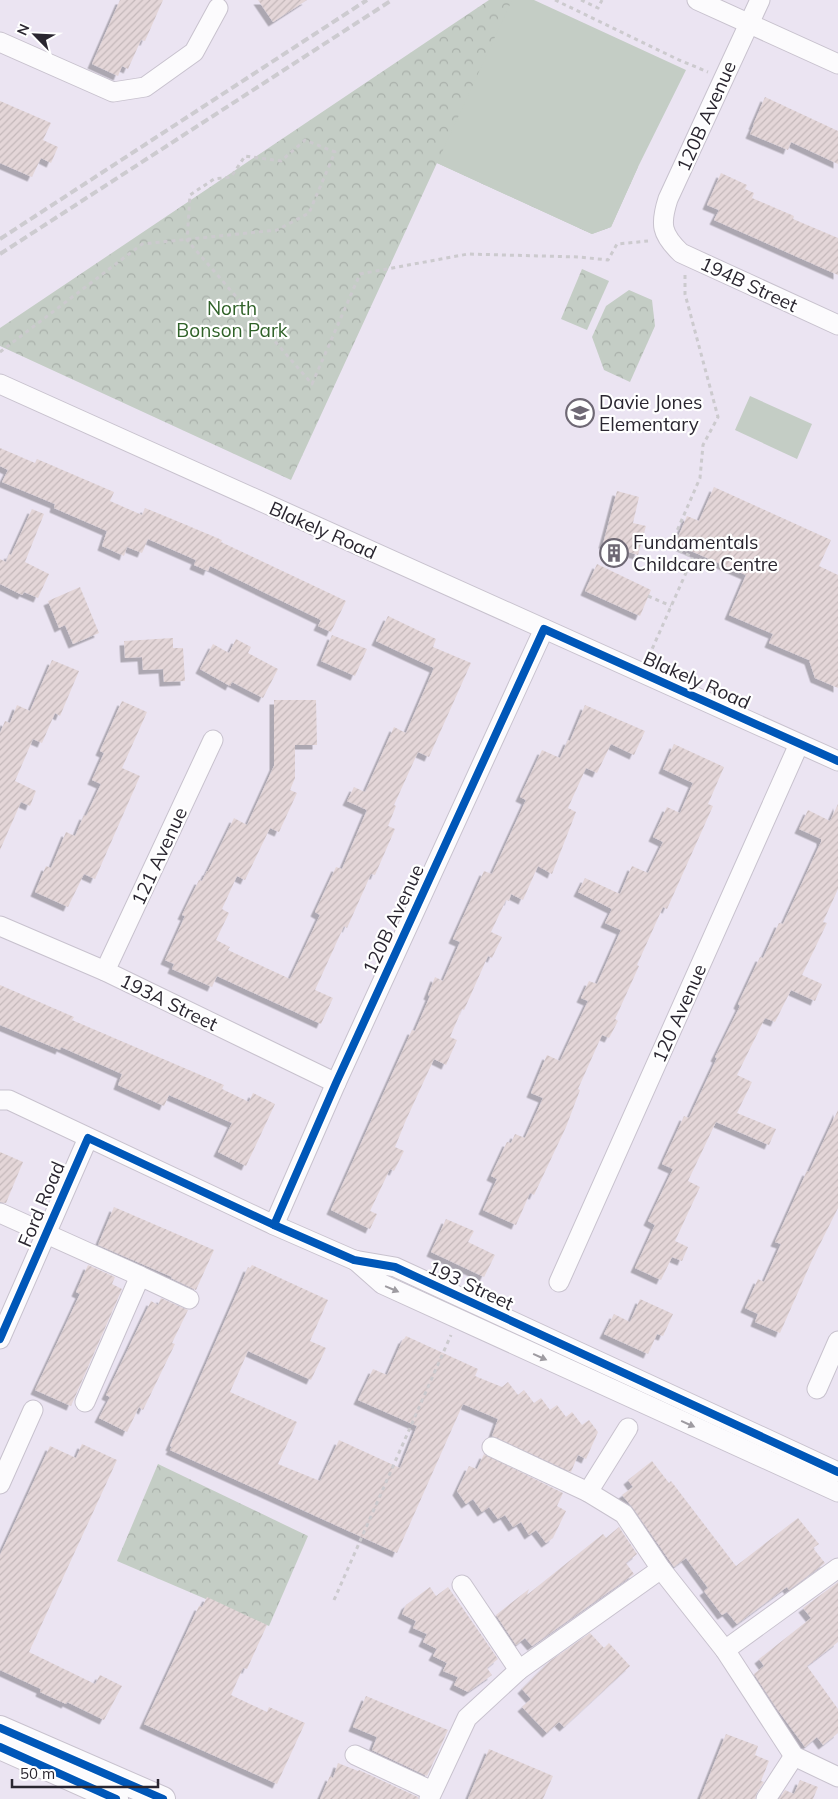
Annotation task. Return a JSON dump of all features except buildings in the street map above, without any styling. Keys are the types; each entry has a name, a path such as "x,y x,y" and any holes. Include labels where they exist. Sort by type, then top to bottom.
{"main road":[{"path":"0,1728 37,1754 116,1799"},
{"path":"0,1747 37,1754 163,1799"}],"street":[{"path":"697,0 838,64"},
{"name":"120B Avenue","path":"666,236 663,228 663,215 668,199 760,0"},
{"path":"0,42 113,92 145,87 194,52 218,8"},
{"name":"194B Street","path":"666,236 681,253 838,325"},
{"name":"Blakely Road","path":"0,384 838,761"},
{"name":"120B Avenue","path":"274,1225 336,1083 544,629"},
{"name":"121 Avenue","path":"105,971 213,740"},
{"name":"120 Avenue","path":"559,1282 799,744"},
{"name":"193A Street","path":"0,926 105,971 336,1083"},
{"name":"193 Street","path":"3,1096 274,1225 354,1260 395,1267 838,1472"},
{"name":"Ford Road","path":"0,1339 88,1138"},
{"path":"0,1212 189,1299"},
{"name":"193 Street","path":"354,1260 382,1284 838,1492"},
{"path":"84,1402 140,1276"},
{"path":"817,1389 838,1341"},
{"path":"0,1484 33,1410"},
{"path":"588,1492 628,1428"},
{"path":"492,1446 588,1492 624,1514 661,1569 725,1650 794,1756 838,1777"},
{"path":"725,1650 838,1568"},
{"path":"356,1755 430,1795 467,1718 519,1670 661,1569"},
{"path":"462,1585 519,1670"},
{"path":"766,1799 794,1756"}],"path":[{"path":"555,0 723,80"},
{"path":"582,0 598,8 602,0"},
{"path":"0,352 142,244 187,240 277,230 309,213 335,152 305,140 281,161 246,156 231,177 214,180 190,195 187,240 312,384 360,274 468,254 579,257 608,260 617,244 644,242 666,236"},
{"path":"641,673 693,557 670,547 700,478 703,445 718,418 685,294 685,275 697,260"},
{"path":"648,596 671,606"},
{"path":"334,1600 458,1319"}],"green space":[{"name":"North Bonson Park","path":"489,0 529,0 638,167 611,227 592,234 437,163 291,480 0,346 0,328"},
{"path":"512,0 534,0 686,70 638,167 611,227 592,234 437,163"},
{"path":"582,269 609,281 587,330 561,319"},
{"path":"629,290 652,300 655,326 630,382 604,370 592,337 606,306"},
{"path":"750,396 812,424 797,459 735,430"},
{"path":"158,1464 308,1536 269,1626 117,1561"}],"railway":[{"path":"0,239 367,0"},
{"path":"0,254 392,0"}],"cycle path":[{"path":"274,1225 336,1083 544,629 838,761"},
{"path":"0,1339 88,1138 274,1225 354,1260 395,1267 838,1472"},
{"path":"0,1728 163,1799"},
{"path":"0,1747 116,1799"}],"place":[{"name":"Davie Jones Elementary","path":"580,413"},
{"name":"Fundamentals Childcare Centre","path":"614,553"}]}
